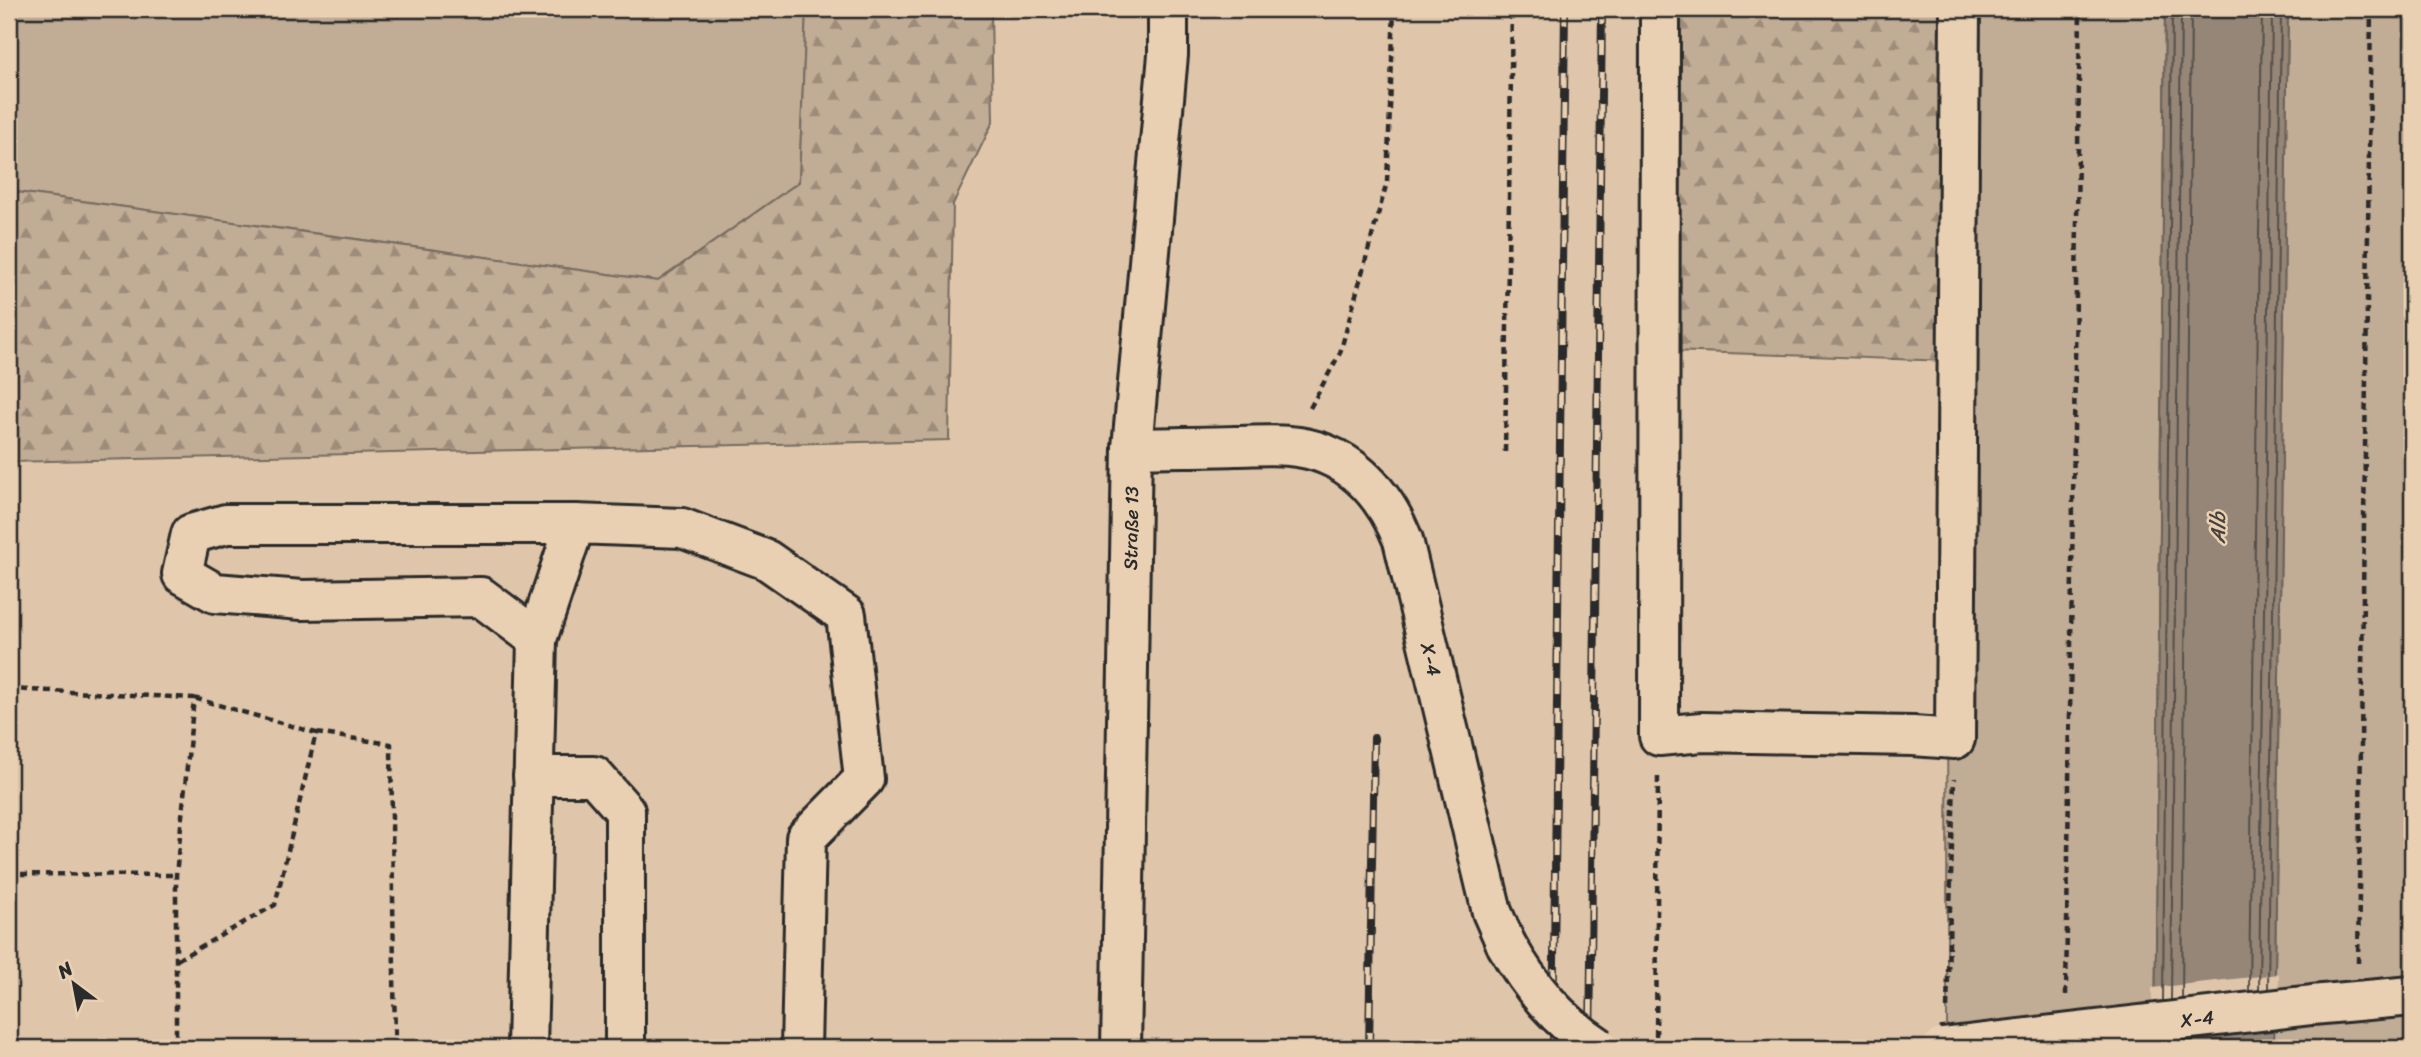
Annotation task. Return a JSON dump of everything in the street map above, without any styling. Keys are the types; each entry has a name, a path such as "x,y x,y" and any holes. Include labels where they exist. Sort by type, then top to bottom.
{"street":[{"name":"Straße 13","path":"1121,1048 1132,447 1168,55 1168,9"},
{"path":"1660,9 1659,736 1702,732 1955,739 1960,9"},
{"name":"X-4","path":"1132,447 1290,446 1316,451 1345,463 1377,492 1394,515 1403,540 1492,912 1522,974 1541,998 1577,1034 1600,1048"},
{"path":"537,639 481,597 302,600 215,593 182,574 191,534 226,524 575,524 682,528 767,560 846,615 864,779 806,838 801,1048"},
{"path":"527,1048 537,639 575,524"},
{"path":"533,776 594,776 625,811 625,1048"},
{"name":"X-4","path":"1945,1035 2412,996"}],"path":[{"path":"1290,446 1340,352 1387,181 1394,9"},
{"path":"1506,452 1512,9"},
{"path":"2066,1007 2080,9"},
{"path":"2358,975 2371,9"},
{"path":"9,689 194,698 316,733 391,744 395,1048"},
{"path":"176,1048 176,875 194,698"},
{"path":"176,960 275,905 316,733"},
{"path":"1656,1048 1659,736"},
{"path":"1945,1035 1955,739"},
{"path":"9,874 176,875"},
{"path":"2357,1036 2357,1048"}],"green space":[{"path":"9,9 806,9 799,182 658,281 9,191"},
{"path":"806,9 991,9 993,122 953,204 949,440 9,462 9,191 658,281 799,182"},
{"path":"1664,9 1948,9 1948,361 1671,351"},
{"path":"1948,9 2165,9 2155,1048 1947,1048"},
{"path":"2288,9 2412,9 2412,1048 2274,1048"}],"water":[{"name":"Alb","path":"2165,9 2288,9 2274,1048 2155,1048"}],"pier":[{"path":"2279,974 2278,1031 2152,1044 2152,988"}],"railway":[{"path":"1553,1048 1565,9"},
{"path":"1590,1048 1602,9"},
{"path":"1369,1048 1374,738"}]}
